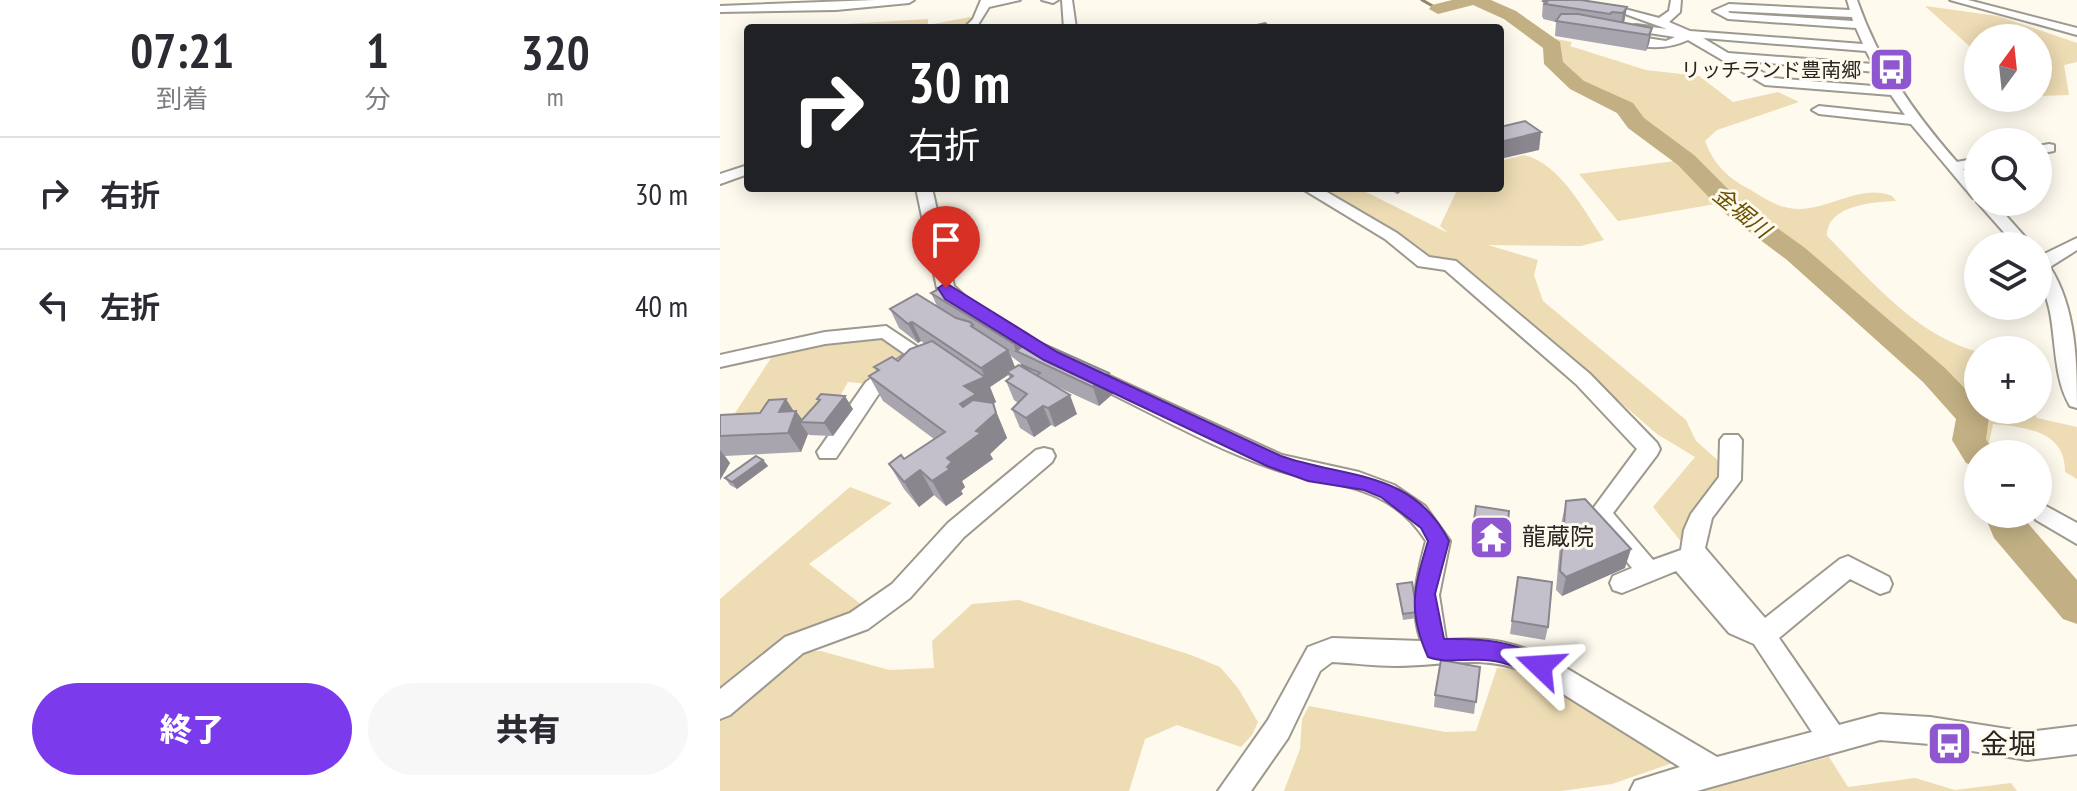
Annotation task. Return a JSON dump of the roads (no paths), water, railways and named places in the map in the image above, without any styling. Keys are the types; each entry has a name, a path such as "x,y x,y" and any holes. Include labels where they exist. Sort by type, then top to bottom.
{"street":[{"path":"720,9 836,7 909,0"},
{"path":"973,24 984,6 1015,0"},
{"path":"1047,0 1053,0"},
{"path":"1067,0 1070,24"},
{"path":"1634,0 1637,14"},
{"path":"1661,23 1674,12 1676,0"},
{"path":"1803,0 1855,11"},
{"path":"1955,0 1983,3 2077,32"},
{"path":"1733,4 1721,8 1719,12 1728,16 1855,11"},
{"path":"1621,9 1688,35 1770,82 1897,92"},
{"path":"1855,11 1869,48 1915,120 1964,179"},
{"path":"1688,35 1869,48"},
{"path":"1727,55 1882,69"},
{"path":"1819,110 1915,120"},
{"path":"1954,167 1964,165"},
{"path":"720,179 744,170"},
{"path":"925,192 946,288 951,295 976,310"},
{"path":"1316,192 1391,236 1424,262 1450,265 1583,379 1649,449 1600,514 1649,572"},
{"path":"1998,216 2012,232"},
{"path":"2052,256 2077,243"},
{"path":"2052,283 2071,360 2077,401"},
{"path":"720,361 825,338 886,332 918,354 873,387 828,452"},
{"path":"1065,362 1274,461 1308,473 1367,483 1389,491 1410,506 1428,522 1438,541 1424,594 1429,630 1437,650"},
{"path":"1731,440 1730,480 1704,508 1692,543 1693,551 1752,620 1833,739"},
{"path":"720,706 794,645 859,621 901,591 956,530 1044,456"},
{"path":"2052,519 2077,535"},
{"path":"1622,583 1680,559 1738,625 1762,636"},
{"path":"1762,636 1848,566 1880,584"},
{"path":"1233,791 1278,729 1317,655 1332,650 1395,654 1487,649 1513,654 1540,666 1713,771"},
{"path":"1645,791 1880,727 1904,726 2022,748 2056,747 2077,740"}],"waterway":[{"path":"1422,0 1438,9"},
{"name":"金堀川","path":"1438,9 1473,0"},
{"name":"金堀川","path":"1476,0 1510,15 1553,46 1551,56 1554,64 1577,85 1625,108 1636,123 1686,160 1732,207 1796,254 1934,375 1973,417 1969,440"},
{"name":"金堀川","path":"2007,528 2077,607"}],"place":[{"name":"リッチランド豊南郷","path":"1892,70"},
{"name":"龍蔵院","path":"1491,537"},
{"name":"金堀","path":"1949,744"}]}
